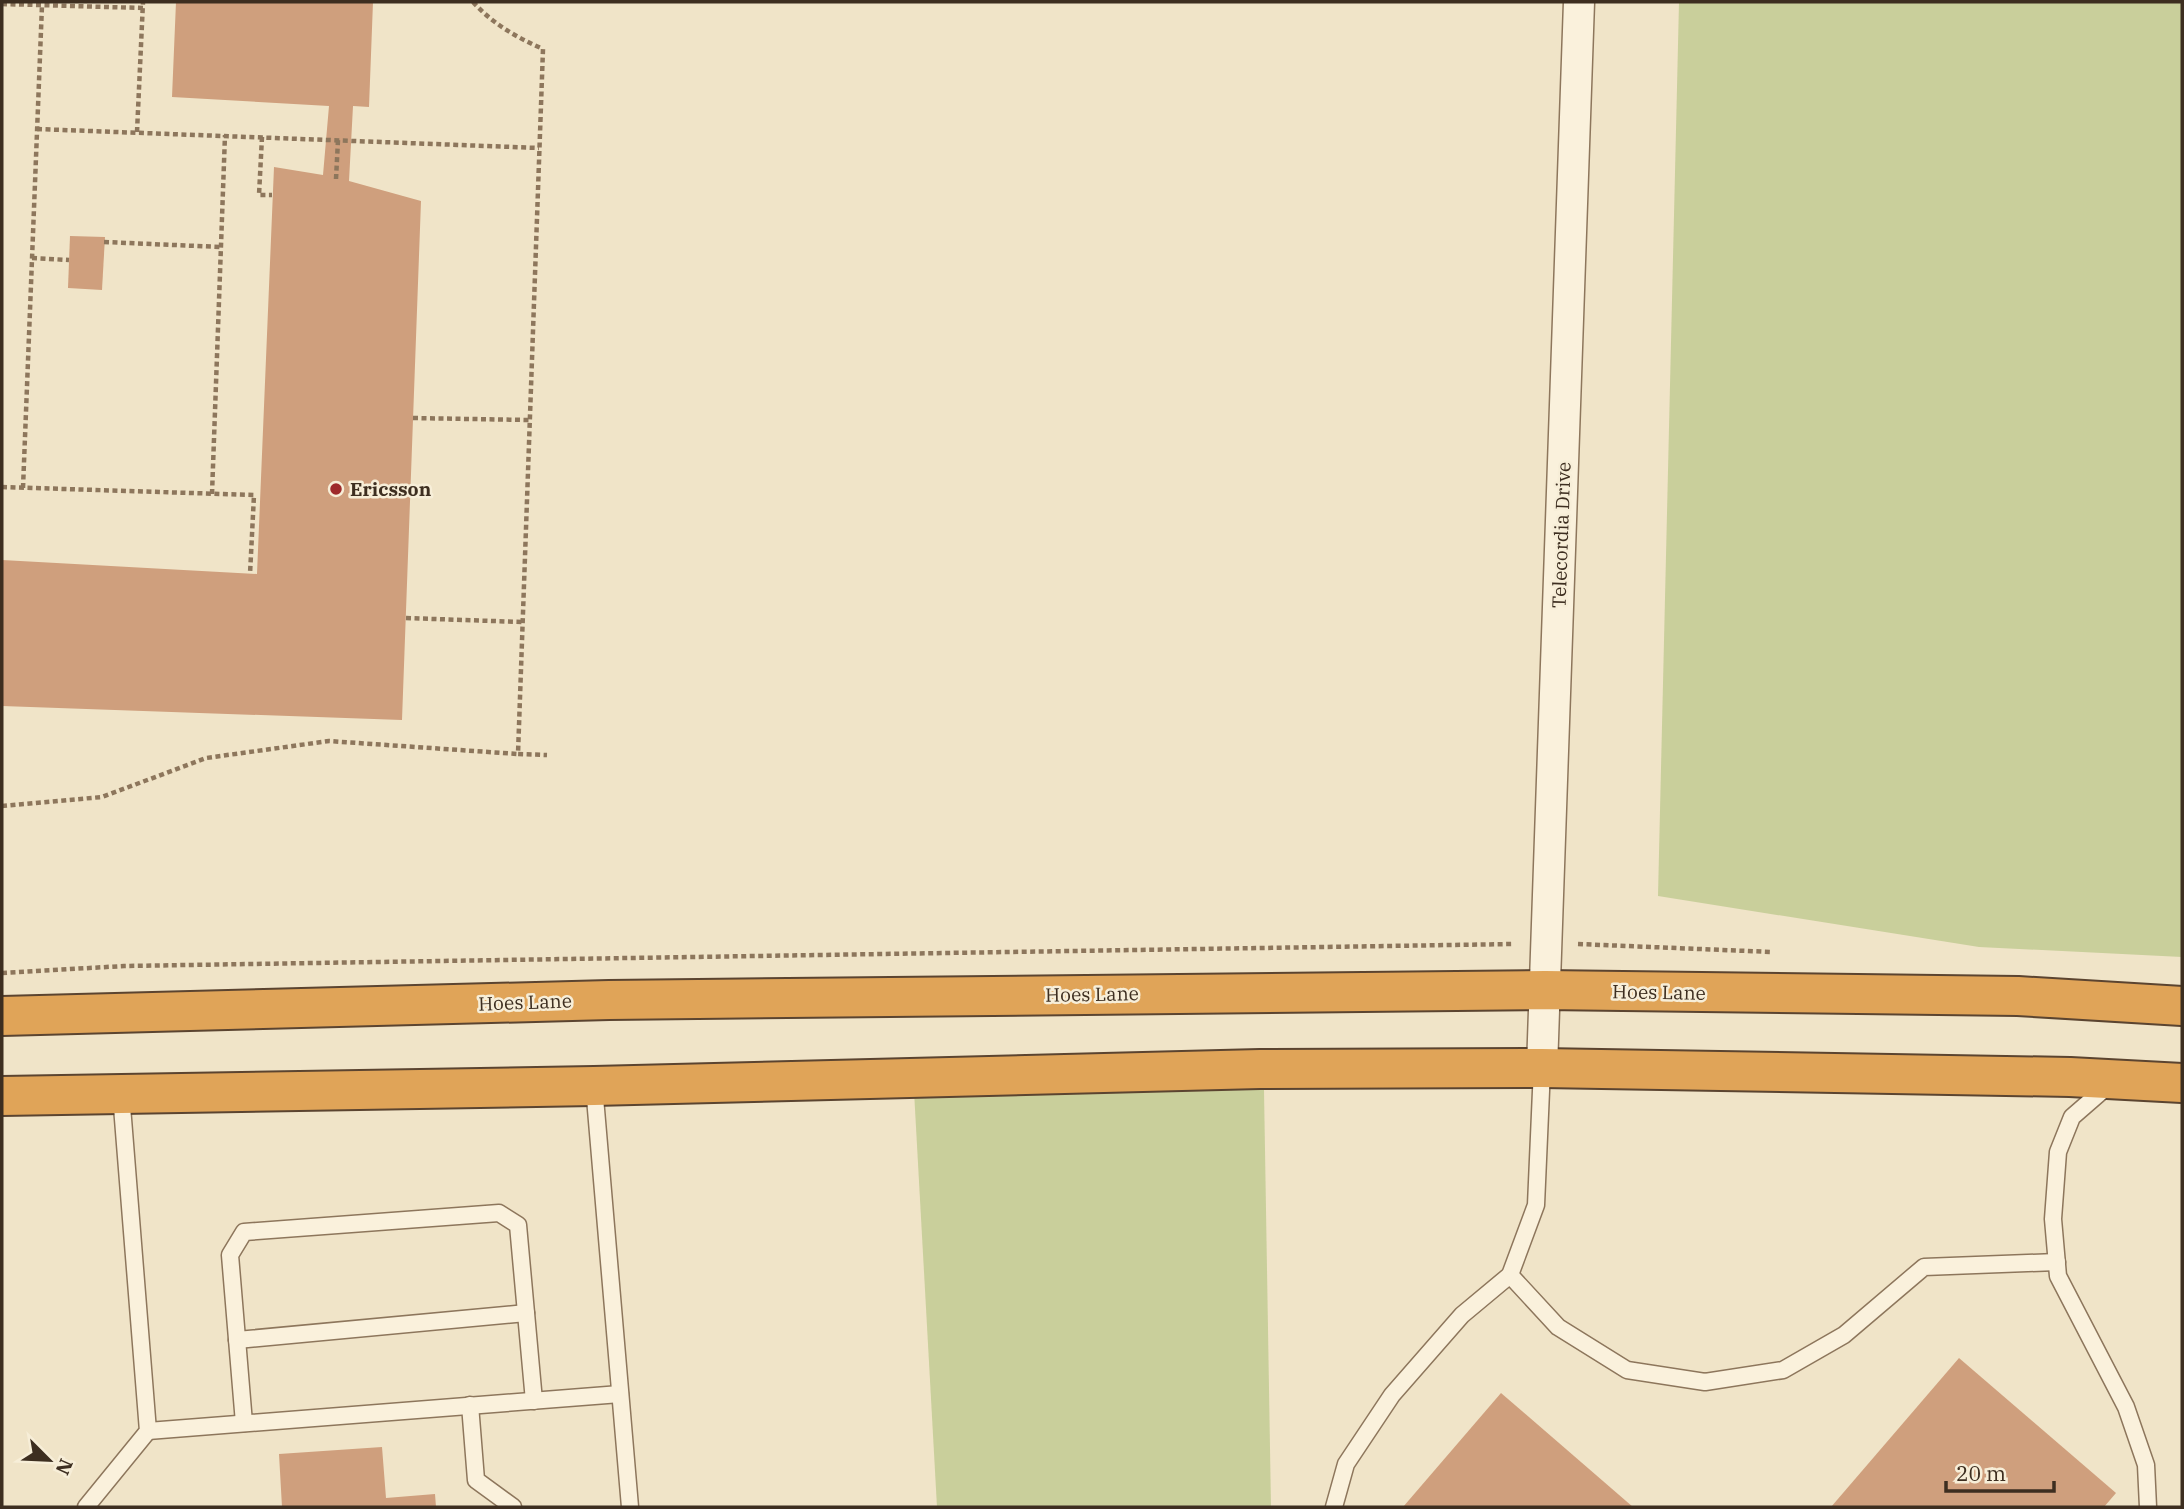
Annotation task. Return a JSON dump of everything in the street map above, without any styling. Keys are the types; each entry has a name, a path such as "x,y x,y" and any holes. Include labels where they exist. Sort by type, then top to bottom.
{"highway":[{"name":"Hoes Lane","path":"2,1016 609,1000 1545,990 2018,996 2182,1006"},
{"path":"2,1096 594,1086 1246,1070 1542,1068 2070,1077 2182,1083"}],"street":[{"name":"Telecordia Drive","path":"1542,1068 1579,2"}],"lane":[{"path":"1334,1507 1346,1464 1392,1395 1462,1315 1510,1275 1536,1205 1542,1068"},
{"path":"2115,1080 2072,1117 2058,1152 2053,1219 2058,1276 2126,1407 2146,1465 2148,1507"},
{"path":"594,1086 630,1507"},
{"path":"86,1507 148,1431 121,1094"},
{"path":"244,1423 230,1255 244,1232 499,1213 518,1225 534,1401"},
{"path":"1510,1275 1558,1327 1627,1370 1705,1382 1783,1370 1844,1335 1924,1268 2057,1262"},
{"path":"237,1340 526,1313"},
{"path":"148,1431 620,1394"},
{"path":"470,1405 477,1480 513,1507"}],"path":[{"path":"473,2 516,37 543,49 519,754"},
{"path":"2,4 143,5 137,132"},
{"path":"23,488 42,5"},
{"path":"37,128 539,148"},
{"path":"212,494 225,135"},
{"path":"262,137 259,195 272,195"},
{"path":"335,178 338,140"},
{"path":"104,242 221,247"},
{"path":"32,258 69,260"},
{"path":"413,418 529,420"},
{"path":"2,487 254,495 250,574"},
{"path":"406,618 522,622"},
{"path":"2,806 103,797 206,758 330,741 547,755"},
{"path":"2,973 138,966 1478,944"}],"green space":[{"path":"1679,2 2182,2 2182,957 1979,947 1658,896"},
{"path":"1264,1090 1271,1507 937,1507 914,1091"}],"building":[{"name":"Ericsson","path":"176,2 373,2 369,107 353,106 349,181 421,201 402,720 2,706 2,560 257,574 274,167 323,175 329,106 172,97"},
{"path":"70,236 105,237 102,290 68,288"},
{"path":"1959,1358 2116,1493 2104,1507 1831,1507"},
{"path":"1501,1393 1633,1507 1403,1507"},
{"path":"382,1447 386,1498 435,1494 436,1507 282,1507 279,1454"}],"place":[{"name":"Ericsson","path":"336,489"}]}
